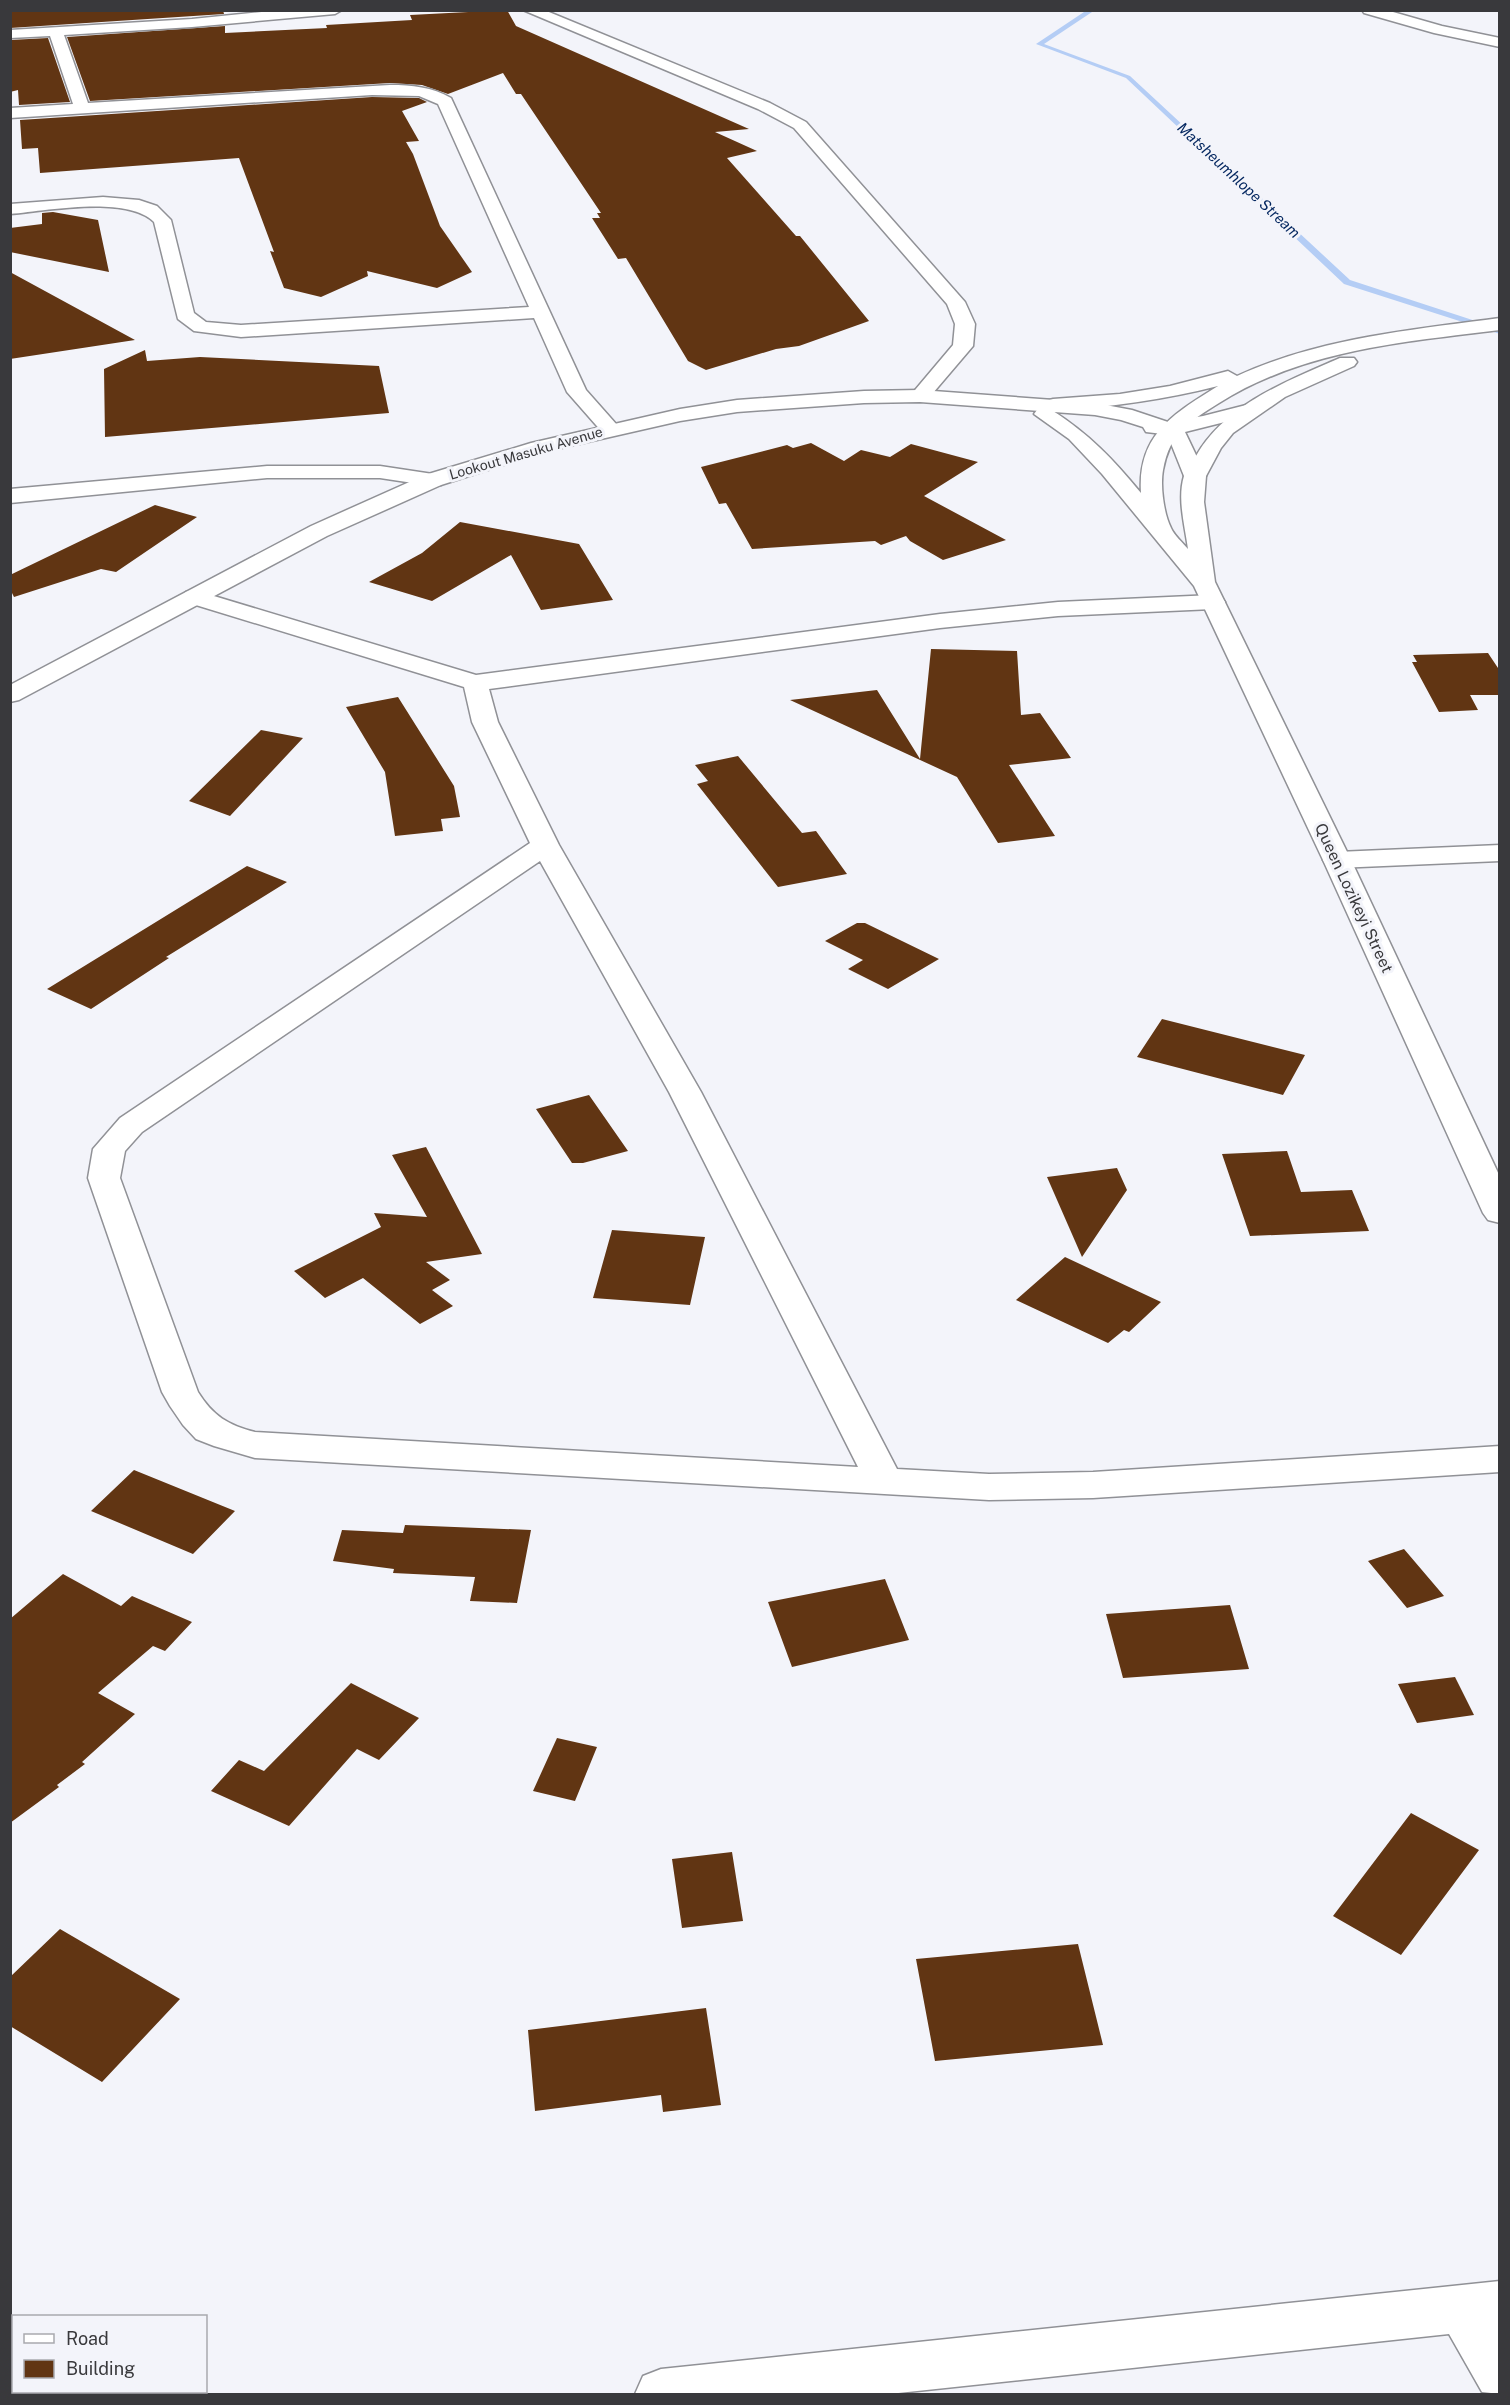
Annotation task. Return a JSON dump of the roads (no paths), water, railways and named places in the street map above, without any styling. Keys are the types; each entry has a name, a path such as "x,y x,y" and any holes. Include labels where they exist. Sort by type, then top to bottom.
{"street":[{"path":"159,10 192,23"},
{"path":"10,34 192,23 335,10"},
{"path":"530,10 764,106 800,125 956,302 965,324 963,346 920,396"},
{"path":"1370,10 1473,38 1500,42"},
{"path":"1398,19 1438,14"},
{"path":"56,32 82,108"},
{"path":"10,113 372,90 422,91 440,97 445,101 577,392 610,429"},
{"path":"10,209 108,203 135,205 150,210 162,220 185,315 201,327 241,331 539,312"},
{"name":"Queen Lozikeyi Street","path":"1490,325 1370,342 1275,365 1236,384 1169,429 1154,459 1150,487 1159,527 1209,593 1337,860 1500,1213"},
{"name":"Queen Lozikeyi Street","path":"1209,593 1193,502 1195,476 1212,446 1226,429 1278,393 1334,367 1435,333"},
{"path":"1048,409 1171,392 1275,365"},
{"name":"Lookout Masuku Avenue","path":"10,695 319,531 433,480 480,463 610,429 737,406 815,399 920,396 1048,409 1083,422 1169,429 1254,409"},
{"path":"1048,409 1110,469 1159,527"},
{"path":"1169,429 1179,438 1195,476"},
{"path":"10,496 267,472 369,472 433,480"},
{"path":"194,597 475,683 940,621 1209,593"},
{"path":"475,683 485,722 545,844 685,1092 884,1480"},
{"path":"545,844 131,1125 109,1149 104,1178 180,1392 194,1417 213,1433 255,1445 989,1486 1093,1485 1500,1460"},
{"path":"1337,860 1500,854"},
{"path":"661,2394 1481,2306 1500,2375"}],"waterway":[{"name":"Matsheumhlope Stream","path":"1092,10 1039,44 1128,77 1347,282 1500,332"}]}
